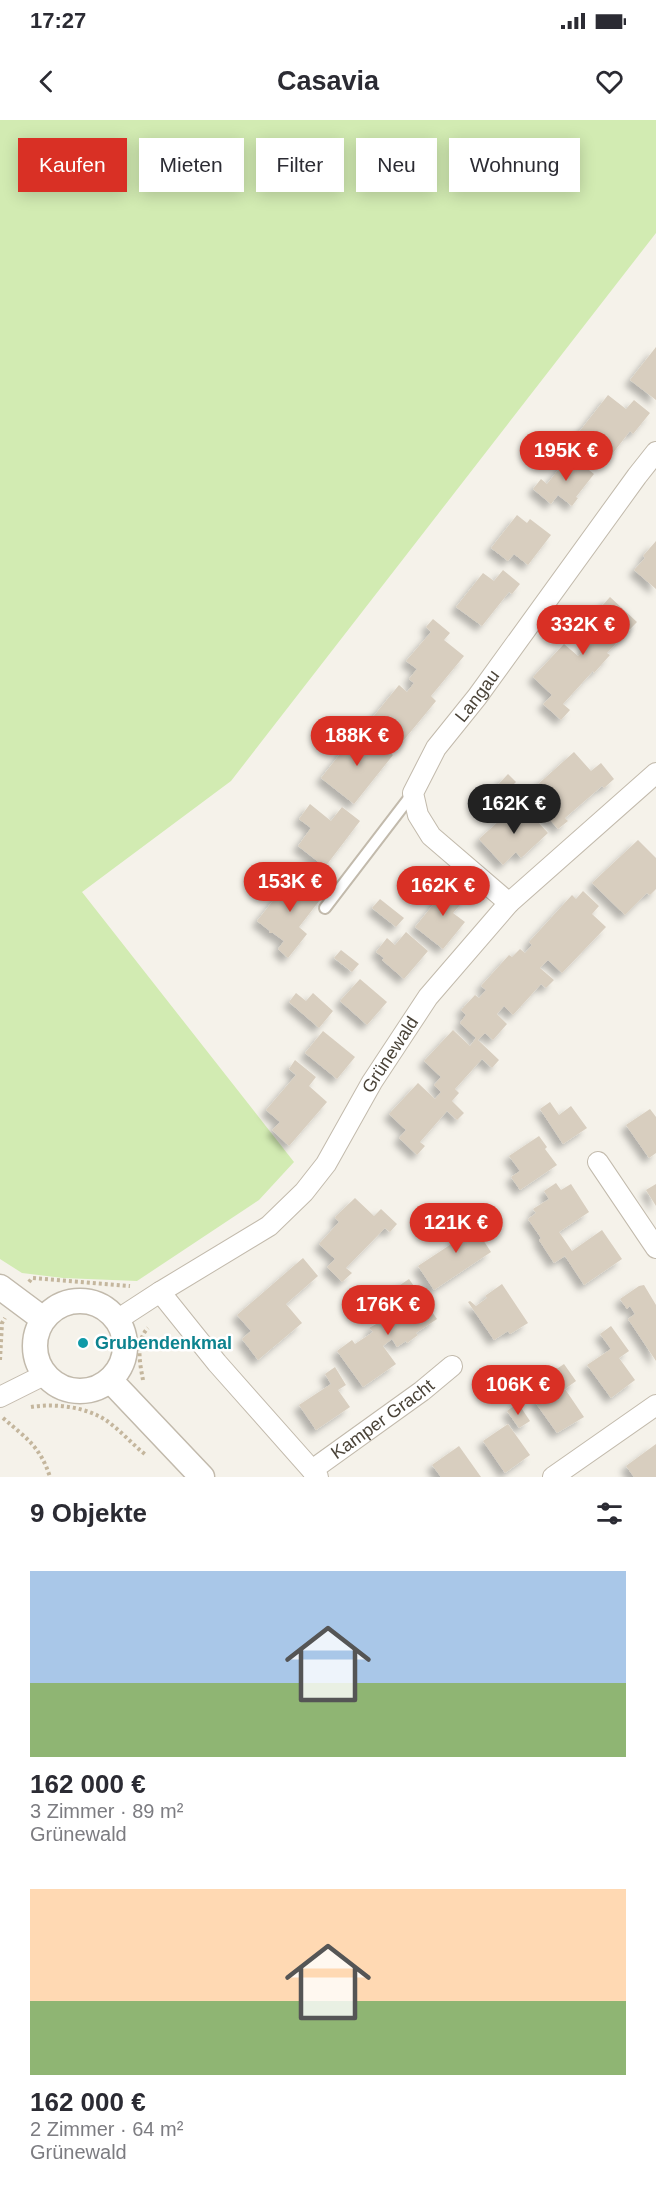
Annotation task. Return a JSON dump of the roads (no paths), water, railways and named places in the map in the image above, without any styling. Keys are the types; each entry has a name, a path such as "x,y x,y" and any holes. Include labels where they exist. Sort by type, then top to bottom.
{"street":[{"name":"Langau","path":"413,793 436,748 477,697 656,452"},
{"name":"Grünewald","path":"117,1320 269,1226 304,1192 326,1164 372,1082 428,997 509,903 656,773"},
{"path":"413,793 418,816 431,836 509,903"},
{"path":"598,1162 656,1248"},
{"name":"Kamper Gracht","path":"160,1292 217,1363 315,1473 452,1366"},
{"path":"9,1294 43,1319"},
{"path":"80,1301 94,1303 107,1310 117,1320 123,1332 125,1345 121,1364 110,1380 98,1388 69,1391 55,1385 44,1375 37,1362 34,1348 36,1333 43,1319 53,1309 66,1303 80,1301"},
{"path":"0,1397 44,1375"},
{"path":"110,1380 202,1477"},
{"path":"553,1477 656,1405"}],"lane":[{"path":"324,908 413,793"}],"place":[{"name":"Grubendenkmal","path":"83,1343"}]}
